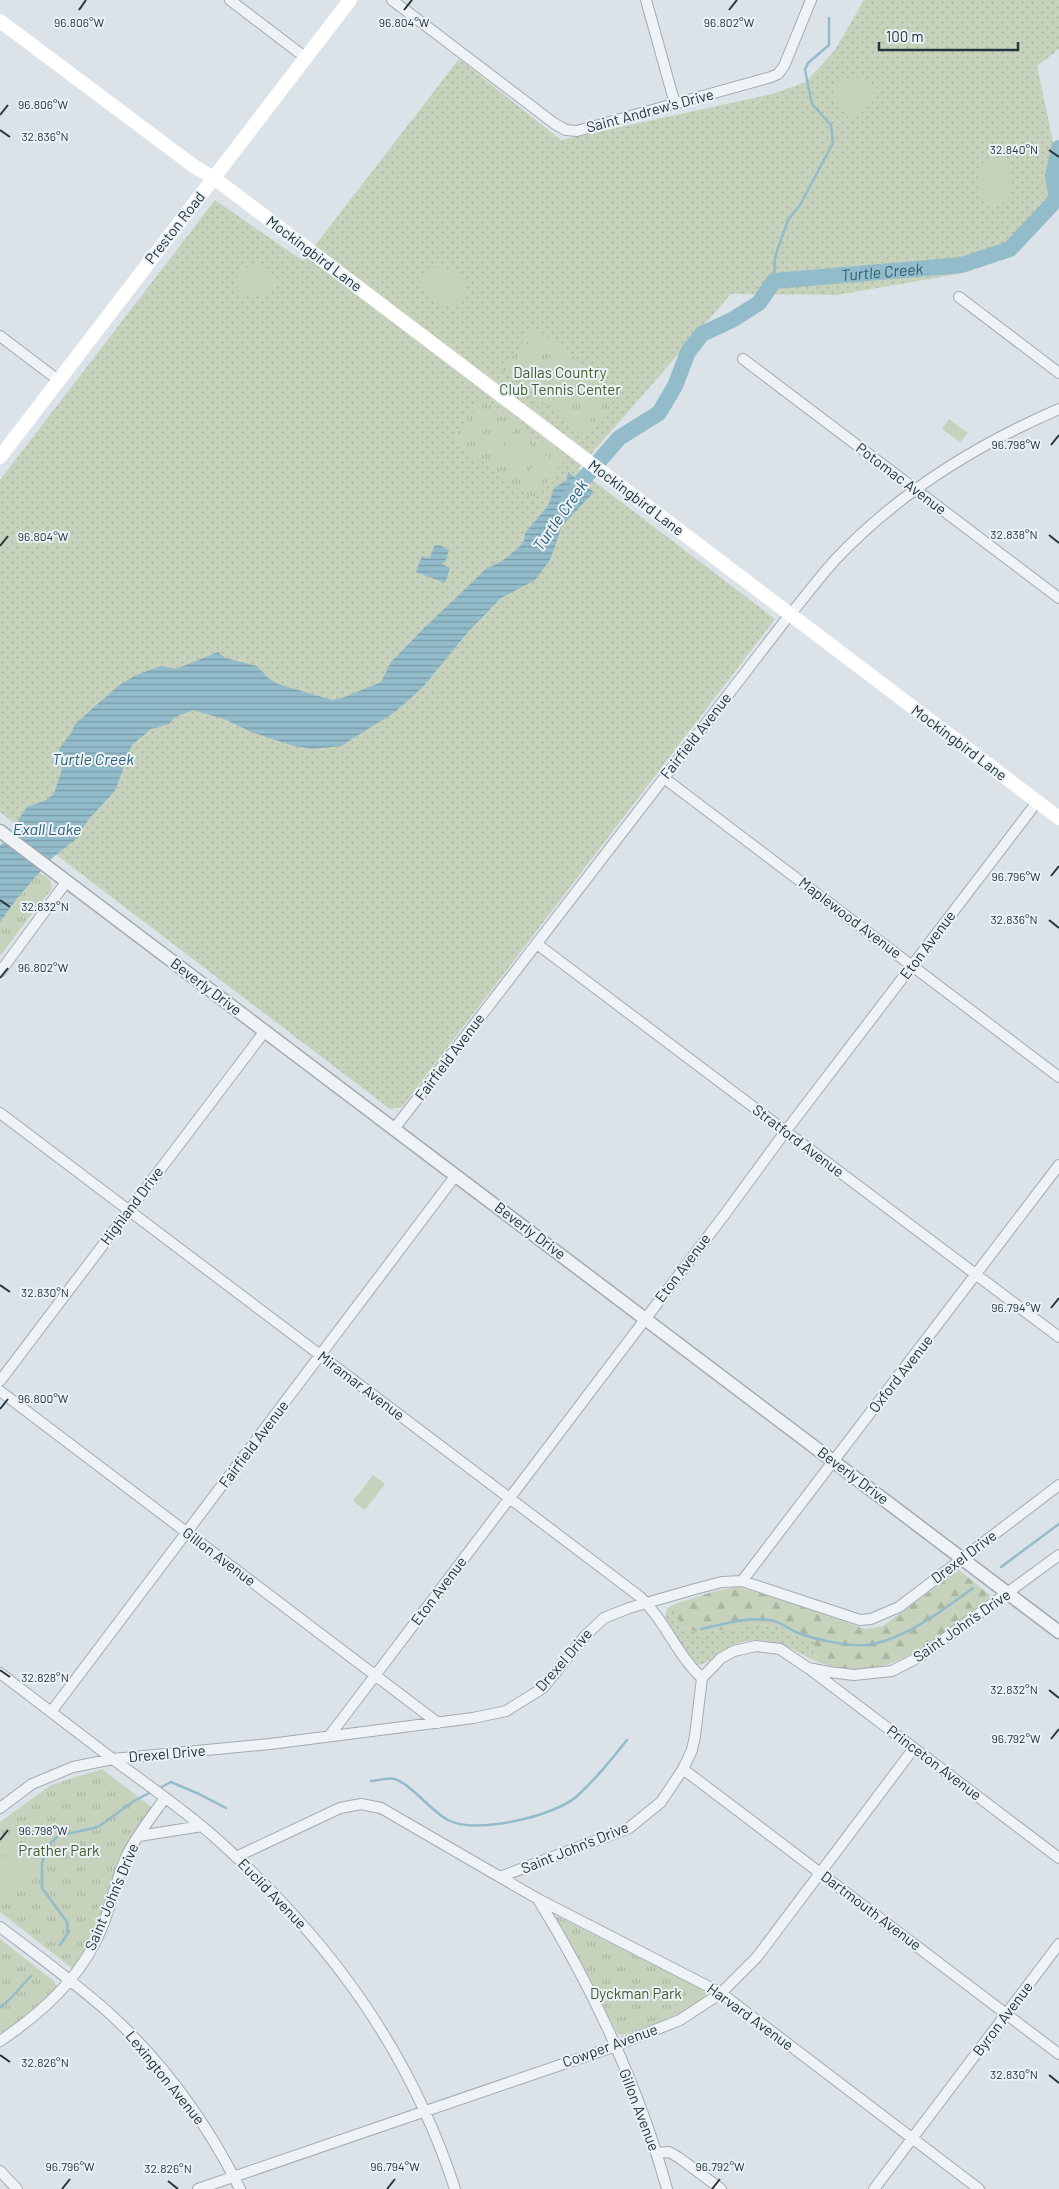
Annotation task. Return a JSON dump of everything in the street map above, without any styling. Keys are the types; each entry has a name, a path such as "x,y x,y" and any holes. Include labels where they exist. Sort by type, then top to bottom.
{"main road":[{"name":"Preston Road","path":"0,457 350,0"},
{"name":"Mockingbird Lane","path":"0,11 68,67"},
{"name":"Mockingbird Lane","path":"0,21 200,160 214,178 1059,818"}],"street":[{"path":"230,0 306,58"},
{"name":"Saint Andrew's Drive","path":"392,0 555,124 566,130 577,131 771,78 778,74 784,66 811,0"},
{"path":"646,0 675,104"},
{"path":"959,297 1059,373"},
{"path":"0,336 58,380"},
{"name":"Potomac Avenue","path":"743,359 1059,598"},
{"name":"Fairfield Avenue","path":"394,1129 790,615 845,550 886,512 961,459 991,441 1059,410"},
{"name":"Maplewood Avenue","path":"664,778 1059,1077"},
{"name":"Eton Avenue","path":"330,1735 785,1132 1037,802"},
{"name":"Beverly Drive","path":"2,833 1059,1632"},
{"path":"0,972 67,881"},
{"name":"Stratford Avenue","path":"537,944 1059,1337"},
{"name":"Highland Drive","path":"0,1381 265,1031"},
{"name":"Miramar Avenue","path":"0,1113 647,1604 692,1669 702,1678"},
{"name":"Oxford Avenue","path":"742,1581 1059,1165"},
{"name":"Fairfield Avenue","path":"51,1712 456,1175"},
{"name":"Gillon Avenue","path":"0,1392 438,1723"},
{"name":"Drexel Drive","path":"0,1808 32,1784 73,1767 113,1759 270,1744 494,1715 506,1711 543,1688 585,1636 604,1618 629,1608 722,1582 742,1581 842,1615 860,1620 871,1619 899,1607 1059,1486"},
{"name":"Saint John's Drive","path":"500,1877 629,1828 648,1815 661,1802 683,1769 695,1736 702,1678 721,1658 734,1651 756,1646 780,1649 808,1668 854,1675 892,1671 921,1656 1059,1555"},
{"name":"Princeton Avenue","path":"808,1668 1059,1858"},
{"name":"Euclid Avenue","path":"0,1673 202,1826 287,1908 331,1959 374,2018 426,2110 455,2189"},
{"name":"Cowper Avenue","path":"198,2189 614,2046 680,2020 721,1993 757,1957 914,1748"},
{"name":"Dartmouth Avenue","path":"683,1769 1059,2054"},
{"name":"Saint John's Drive","path":"0,2041 39,2014 70,1980 93,1947 101,1930 123,1865 163,1797"},
{"path":"236,1857 340,1808 361,1804 381,1808 395,1815 500,1877"},
{"name":"Saint John's Drive","path":"139,1836 202,1826"},
{"name":"Harvard Avenue","path":"500,1877 538,1899 721,1993 979,2189"},
{"name":"Gillon Avenue","path":"538,1899 569,1951 614,2046 656,2153 667,2189"},
{"name":"Lexington Avenue","path":"0,1927 70,1980 108,2012 153,2058 202,2121 240,2189"},
{"name":"Byron Avenue","path":"874,2189 1059,1944"},
{"path":"656,2153 669,2152 721,2189"},
{"path":"0,2171 17,2189"}],"green space":[{"path":"864,0 1059,0 1059,49 1037,66 1059,170 1059,202 1013,251 958,274 837,295 731,294 578,469 775,619 402,1107 390,1109 0,812 0,480 215,200 303,261 459,59 561,140 772,94 806,82 835,50"},
{"path":"853,77 869,80 874,90 867,104 854,114 839,108 833,97 837,86"},
{"path":"998,157 1004,159 1007,164 1012,184 1007,201 994,206 985,202 981,197 979,169 984,161"},
{"path":"255,265 266,269 275,277 275,286 270,294 243,294 238,290 236,281 238,277 245,269"},
{"path":"435,267 451,271 462,279 467,289 459,304 450,306 440,304 426,292 422,285 422,278 426,271"},
{"name":"Dallas Country Club Tennis Center","path":"534,327 620,392 587,436 501,371"},
{"path":"532,339 544,348 524,374 512,365"},
{"path":"552,354 564,363 544,389 532,380"},
{"path":"575,372 588,381 568,407 555,398"},
{"path":"596,387 608,397 588,423 576,413"},
{"path":"483,398 565,459 534,500 453,440"},
{"path":"482,407 494,417 474,443 462,434"},
{"path":"949,419 968,433 960,442 942,429"},
{"path":"502,422 514,431 494,457 482,448"},
{"path":"524,439 536,449 516,475 504,466"},
{"path":"543,453 555,462 535,489 523,479"},
{"path":"0,844 50,880 52,889 0,956"},
{"path":"373,1475 385,1484 365,1510 353,1501"},
{"path":"959,1570 991,1596 928,1645 897,1661 867,1669 833,1667 815,1661 814,1641 760,1624 699,1633 682,1627 672,1605 715,1591 737,1587 774,1597 865,1629 883,1626"},
{"path":"672,1605 682,1627 699,1633 760,1624 814,1641 815,1661 793,1649 760,1640 737,1644 725,1649 709,1661 698,1665 687,1656 665,1617 667,1609"},
{"name":"Prather Park","path":"102,1769 158,1812 130,1842 118,1859 101,1916 89,1945 73,1969 0,1912 0,1822 51,1785"},
{"path":"15,1842 31,1855 30,1864 6,1895 0,1890 0,1861"},
{"name":"Dyckman Park","path":"557,1916 701,1989 707,1994 700,2001 668,2019 622,2035 618,2034 556,1920"},
{"path":"0,1939 55,1982 57,1987 31,2013 0,2033"}],"water":[{"name":"Turtle Creek","path":"568,472 594,492 562,526 550,560 535,580 501,598 468,632 423,687 395,712 341,746 313,749 294,746 251,732 224,719 193,710 175,717 169,724 151,729 132,745 115,791 88,820 76,839 52,858 18,897 0,922 0,846 16,827 27,807 46,800 54,794 62,769 59,749 76,723 118,686 136,675 161,666 176,669 218,652 225,658 257,666 268,678 278,684 332,700 342,698 381,682 391,662 424,628 486,569 502,561 518,548 524,541 525,533 548,506 554,488 567,480"},
{"path":"435,545 440,545 449,550 445,562 442,564 450,568 445,583 416,572 422,556 429,559"}],"waterway":[{"path":"774,281 775,257 788,220 800,205 833,143 831,125 812,104 805,70 808,63 829,45 829,18"},
{"name":"Turtle Creek","path":"568,501 581,482 619,438 659,413 675,386 688,352 702,334 732,320 759,303 774,281 962,265 1010,249 1057,199 1053,176 1059,148"},
{"path":"1001,1567 1059,1524"},
{"path":"701,1629 743,1620 760,1619 780,1623 803,1635 821,1640 841,1644 867,1645 881,1642 909,1631 973,1588"},
{"path":"371,1781 389,1778 400,1781 435,1811 448,1820 460,1824 495,1824 514,1821 551,1811 576,1797 596,1777 627,1740"},
{"path":"158,1789 171,1782 226,1808"},
{"path":"60,1945 68,1933 67,1922 42,1888 42,1863 49,1845 58,1836 98,1827 134,1801 153,1791"},
{"path":"0,2007 31,1976"}],"water label":[{"name":"Exall Lake","path":"47,829"}]}
